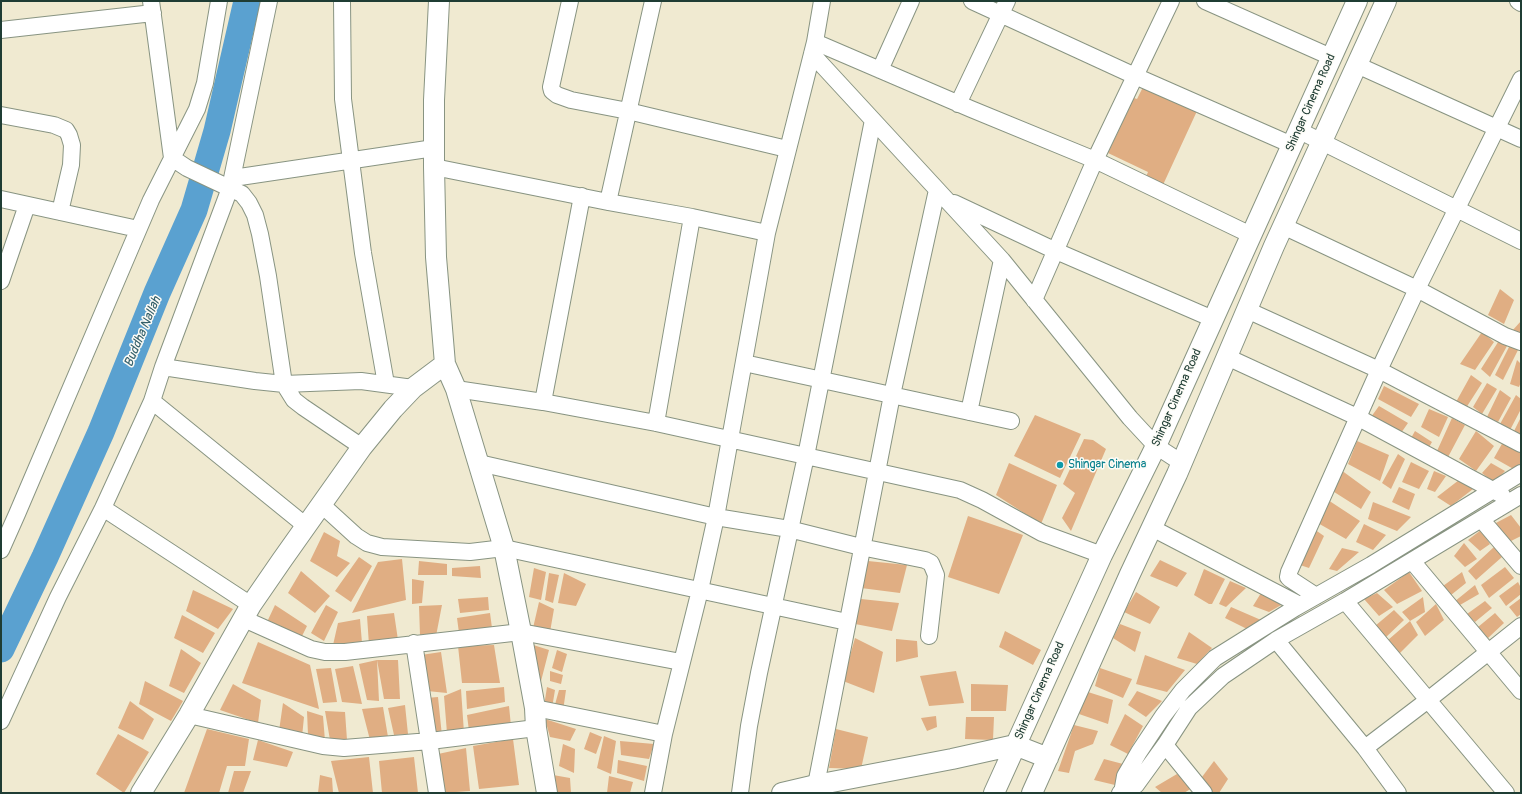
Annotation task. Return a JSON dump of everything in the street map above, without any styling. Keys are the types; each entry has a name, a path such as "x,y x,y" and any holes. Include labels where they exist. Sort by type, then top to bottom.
{"street":[{"path":"1,550 18,514 138,229 197,109 206,83 219,1"},
{"path":"1,721 58,598 103,508 152,400 229,184 269,1"},
{"path":"342,1 343,99 363,253 386,384"},
{"path":"439,1 434,100 434,158 436,257 445,364 456,389 504,548 535,708 536,728 547,793"},
{"path":"570,1 551,87 552,91 563,98 628,111 787,149"},
{"path":"608,202 653,1"},
{"path":"653,793 664,734 700,590 716,516 767,233 787,149 814,48 822,1"},
{"path":"880,70 911,1"},
{"path":"972,1 1004,8 1135,76 1295,137 1322,142 1521,241"},
{"path":"1034,300 1095,160 1171,1"},
{"path":"1205,1 1332,57"},
{"name":"Shingar Cinema Road","path":"994,793 1102,555 1156,446 1357,1"},
{"path":"1032,793 1182,463 1283,226 1386,1"},
{"path":"1,30 152,7 172,158"},
{"path":"958,104 1004,8"},
{"path":"814,48 880,70 958,104 1095,160 1251,235"},
{"path":"814,48 873,120 1002,260 1130,418 1156,446 1182,463"},
{"path":"1357,65 1521,140"},
{"path":"1316,596 1295,583 1288,577 1288,575 1357,417 1417,289 1521,79"},
{"path":"1,115 54,125 66,130 72,145 71,165 60,212"},
{"path":"740,793 749,726 789,529 806,456 820,379 873,120"},
{"path":"172,158 188,168 229,184 242,194 248,203 255,215 268,276 284,384 294,400 362,447"},
{"path":"229,184 351,160 434,158 608,202 692,217 767,233"},
{"path":"941,194 1056,251 1213,319"},
{"path":"816,785 846,622 892,395 941,194"},
{"path":"543,402 582,196"},
{"path":"1,199 138,229"},
{"path":"1,281 27,205"},
{"path":"656,423 692,217"},
{"path":"1283,226 1417,289 1505,336 1521,342"},
{"path":"970,412 1002,260"},
{"path":"1247,310 1379,370 1521,444"},
{"path":"1227,356 1357,417 1506,495"},
{"path":"141,793 248,612 306,526 362,447 393,409 413,388 445,364"},
{"path":"744,364 1011,420"},
{"path":"163,367 284,384 361,381 413,388"},
{"path":"456,389 543,402 656,423 960,490 982,500 1042,533 1102,555"},
{"path":"152,400 306,526"},
{"path":"479,463 716,516 789,529 861,547 925,560 931,563 936,575 929,636"},
{"path":"1121,793 1136,785 1166,744 1189,708 1223,676 1276,640 1345,601 1480,519 1506,495 1521,473"},
{"path":"1121,793 1125,776 1139,752 1173,702 1200,672 1216,658 1316,596 1506,495"},
{"path":"322,505 356,536 367,543 382,547 470,552 504,548 846,622"},
{"path":"103,508 248,612 311,649 325,652 345,652 521,632 681,662"},
{"path":"1480,519 1521,566"},
{"path":"1152,528 1300,605"},
{"path":"1412,561 1521,691"},
{"path":"1345,601 1506,793"},
{"path":"1365,748 1521,626"},
{"path":"1276,640 1365,748 1398,793"},
{"path":"414,643 437,793"},
{"path":"535,708 664,734"},
{"path":"189,714 323,746 344,748 430,741 536,728"},
{"path":"1166,744 1204,793"},
{"path":"789,793 816,785 952,759 1015,745 1048,758"}],"building":[{"path":"1143,87 1197,111 1162,187 1145,179 1148,172 1108,153 1134,98 1137,99"},
{"path":"1500,289 1514,300 1504,324 1488,315"},
{"path":"1521,321 1521,336 1512,331"},
{"path":"1482,332 1494,342 1475,370 1460,364"},
{"path":"1500,339 1507,346 1490,377 1481,369"},
{"path":"1510,345 1519,348 1503,380 1495,375"},
{"path":"1517,360 1521,364 1521,382 1519,387 1510,384"},
{"path":"1471,375 1482,383 1466,408 1456,402"},
{"path":"1487,383 1497,389 1482,414 1473,407"},
{"path":"1384,386 1419,404 1411,417 1378,399"},
{"path":"1500,390 1511,398 1498,422 1487,417"},
{"path":"1516,395 1521,399 1521,409 1509,432 1500,424"},
{"path":"1379,406 1408,423 1401,433 1371,417"},
{"path":"1429,409 1448,417 1439,437 1421,427"},
{"path":"1035,415 1081,434 1060,478 1014,456"},
{"path":"1521,417 1521,435 1514,431"},
{"path":"1452,418 1465,425 1447,459 1437,451"},
{"path":"1415,431 1432,442 1428,449 1410,440"},
{"path":"1476,431 1494,446 1476,471 1459,459"},
{"path":"1084,439 1093,440 1106,449 1071,531 1062,518 1075,493 1063,484"},
{"path":"1357,441 1389,455 1380,481 1348,464"},
{"path":"1503,442 1521,452 1521,467 1517,471 1494,458"},
{"path":"1398,454 1405,459 1391,489 1382,483"},
{"path":"1411,462 1429,471 1419,489 1402,482"},
{"path":"1009,463 1057,485 1041,524 996,495"},
{"path":"1491,463 1505,471 1494,483 1482,473"},
{"path":"1341,470 1371,492 1361,509 1331,490"},
{"path":"1434,471 1446,476 1435,492 1427,489"},
{"path":"1459,480 1473,489 1451,506 1437,497"},
{"path":"1399,487 1415,494 1409,510 1392,502"},
{"path":"1328,500 1360,521 1346,539 1316,522"},
{"path":"1373,502 1411,517 1397,531 1368,519"},
{"path":"1511,515 1521,528 1521,536 1509,542 1494,524"},
{"path":"968,516 1023,535 999,594 948,577"},
{"path":"1364,524 1386,535 1373,550 1356,542"},
{"path":"1314,529 1324,536 1309,568 1300,565"},
{"path":"1481,530 1490,544 1480,551 1468,540"},
{"path":"324,532 340,541 337,556 350,563 337,577 310,561"},
{"path":"1464,543 1477,559 1465,567 1454,556"},
{"path":"1494,547 1502,557 1476,580 1468,571"},
{"path":"1342,548 1359,552 1337,571 1329,569"},
{"path":"359,557 372,566 351,602 335,591"},
{"path":"402,559 406,600 352,613 378,562"},
{"path":"1160,560 1187,573 1177,587 1150,576"},
{"path":"419,561 447,564 447,575 418,575"},
{"path":"868,561 907,565 900,593 861,588"},
{"path":"480,566 481,578 452,576 452,568"},
{"path":"1505,567 1514,578 1489,598 1481,585"},
{"path":"534,568 546,572 541,600 529,597"},
{"path":"1204,569 1225,579 1212,604 1209,604 1194,595"},
{"path":"301,571 330,596 315,613 288,593"},
{"path":"1409,572 1422,591 1397,604 1384,590"},
{"path":"1462,572 1466,583 1451,595 1443,586"},
{"path":"549,573 559,575 553,603 545,600"},
{"path":"564,573 586,584 576,606 558,603"},
{"path":"412,579 424,581 422,603 412,604"},
{"path":"1230,581 1246,588 1226,607 1219,604"},
{"path":"1518,582 1521,588 1521,594 1506,606 1499,596"},
{"path":"1475,585 1479,594 1460,605 1454,602"},
{"path":"193,590 233,609 218,629 186,611"},
{"path":"1136,592 1160,607 1150,624 1124,612"},
{"path":"1261,593 1283,604 1269,612 1253,606"},
{"path":"1377,593 1393,607 1379,616 1364,599"},
{"path":"488,597 489,610 460,613 458,599"},
{"path":"1423,597 1425,612 1410,621 1402,612"},
{"path":"1521,598 1521,614 1517,617 1509,607"},
{"path":"861,599 899,603 892,631 855,624"},
{"path":"1485,601 1492,608 1475,622 1467,614"},
{"path":"539,602 554,609 550,632 533,628"},
{"path":"1436,604 1444,620 1425,636 1416,622"},
{"path":"275,605 307,626 301,638 267,622"},
{"path":"326,605 338,612 324,641 311,633"},
{"path":"442,605 436,636 420,635 419,606"},
{"path":"1231,607 1261,620 1247,629 1225,618"},
{"path":"1394,610 1404,620 1384,639 1375,626"},
{"path":"394,613 398,640 369,645 367,616"},
{"path":"490,613 492,628 459,633 457,618"},
{"path":"1495,613 1504,623 1488,638 1478,627"},
{"path":"182,615 215,633 203,653 174,638"},
{"path":"360,619 362,643 333,645 338,623"},
{"path":"1410,621 1418,635 1399,654 1388,640"},
{"path":"1120,624 1141,632 1135,652 1113,638"},
{"path":"1005,631 1041,650 1033,665 999,647"},
{"path":"1189,632 1212,648 1197,664 1177,658"},
{"path":"855,638 883,652 874,693 843,681"},
{"path":"896,639 917,641 918,657 896,662"},
{"path":"258,642 310,665 319,709 242,683"},
{"path":"527,643 549,650 540,685"},
{"path":"494,645 500,683 462,683 458,646"},
{"path":"181,649 201,663 184,693 169,686"},
{"path":"557,650 567,654 562,672 552,668"},
{"path":"441,652 447,693 427,691 421,655"},
{"path":"1145,655 1185,670 1167,692 1136,684"},
{"path":"377,660 398,660 400,699 384,699"},
{"path":"377,660 379,701 367,700 359,664"},
{"path":"353,666 362,704 342,702 335,669"},
{"path":"331,668 337,702 323,703 316,669"},
{"path":"1100,668 1132,679 1123,698 1095,686"},
{"path":"550,671 563,675 561,684 550,681"},
{"path":"956,671 964,703 929,706 920,676"},
{"path":"145,681 183,701 171,721 139,704"},
{"path":"233,684 261,700 258,723 220,710"},
{"path":"971,684 1008,685 1006,711 971,711"},
{"path":"504,687 505,702 467,709 466,691"},
{"path":"547,687 555,690 552,708 544,706"},
{"path":"461,689 464,733 447,733 444,696"},
{"path":"559,690 566,690 563,711 554,708"},
{"path":"1137,691 1162,701 1146,717 1128,705"},
{"path":"1088,692 1113,700 1108,724 1079,714"},
{"path":"438,697 442,736 432,737 426,698"},
{"path":"130,701 154,719 143,740 118,728"},
{"path":"283,703 304,717 302,737 279,731"},
{"path":"405,705 408,734 394,735 388,708"},
{"path":"509,706 511,726 469,731 467,715"},
{"path":"383,707 388,737 370,740 362,709"},
{"path":"307,711 323,716 325,741 308,735"},
{"path":"325,711 345,712 347,740 330,740"},
{"path":"1125,714 1143,726 1128,754 1110,745"},
{"path":"936,716 937,727 927,731 921,718"},
{"path":"966,717 994,717 993,740 965,739"},
{"path":"545,719 576,729 570,741 550,737"},
{"path":"1074,725 1098,731 1093,744 1075,751 1069,773 1058,771"},
{"path":"207,729 249,739 245,766 227,766 219,793 184,793"},
{"path":"836,729 868,737 861,769 829,768"},
{"path":"590,732 602,737 596,754 584,749"},
{"path":"118,734 149,752 124,793 96,774"},
{"path":"604,736 616,741 611,774 597,768"},
{"path":"513,739 519,785 479,789 473,746"},
{"path":"258,740 293,752 287,767 253,760"},
{"path":"620,741 654,744 649,759 621,755"},
{"path":"563,744 575,749 574,773 559,766"},
{"path":"466,748 470,791 442,793 438,754"},
{"path":"369,757 373,793 339,793 331,761"},
{"path":"414,757 418,793 382,793 379,761"},
{"path":"1104,759 1123,764 1115,785 1094,780"},
{"path":"618,760 647,766 644,781 617,773"},
{"path":"1214,761 1228,779 1219,793 1213,793 1202,777"},
{"path":"234,771 251,771 243,793 228,793"},
{"path":"1177,774 1192,788 1184,793 1162,793 1155,787"},
{"path":"320,775 332,778 333,793 318,793"},
{"path":"553,775 570,778 571,793 555,793"},
{"path":"609,776 633,782 630,793 607,793"}],"waterway":[{"name":"Buddha Nallah","path":"1,649 45,557 101,432 157,293 194,210 217,131 247,1"}],"place":[{"name":"Shingar Cinema","path":"1060,465"}]}
